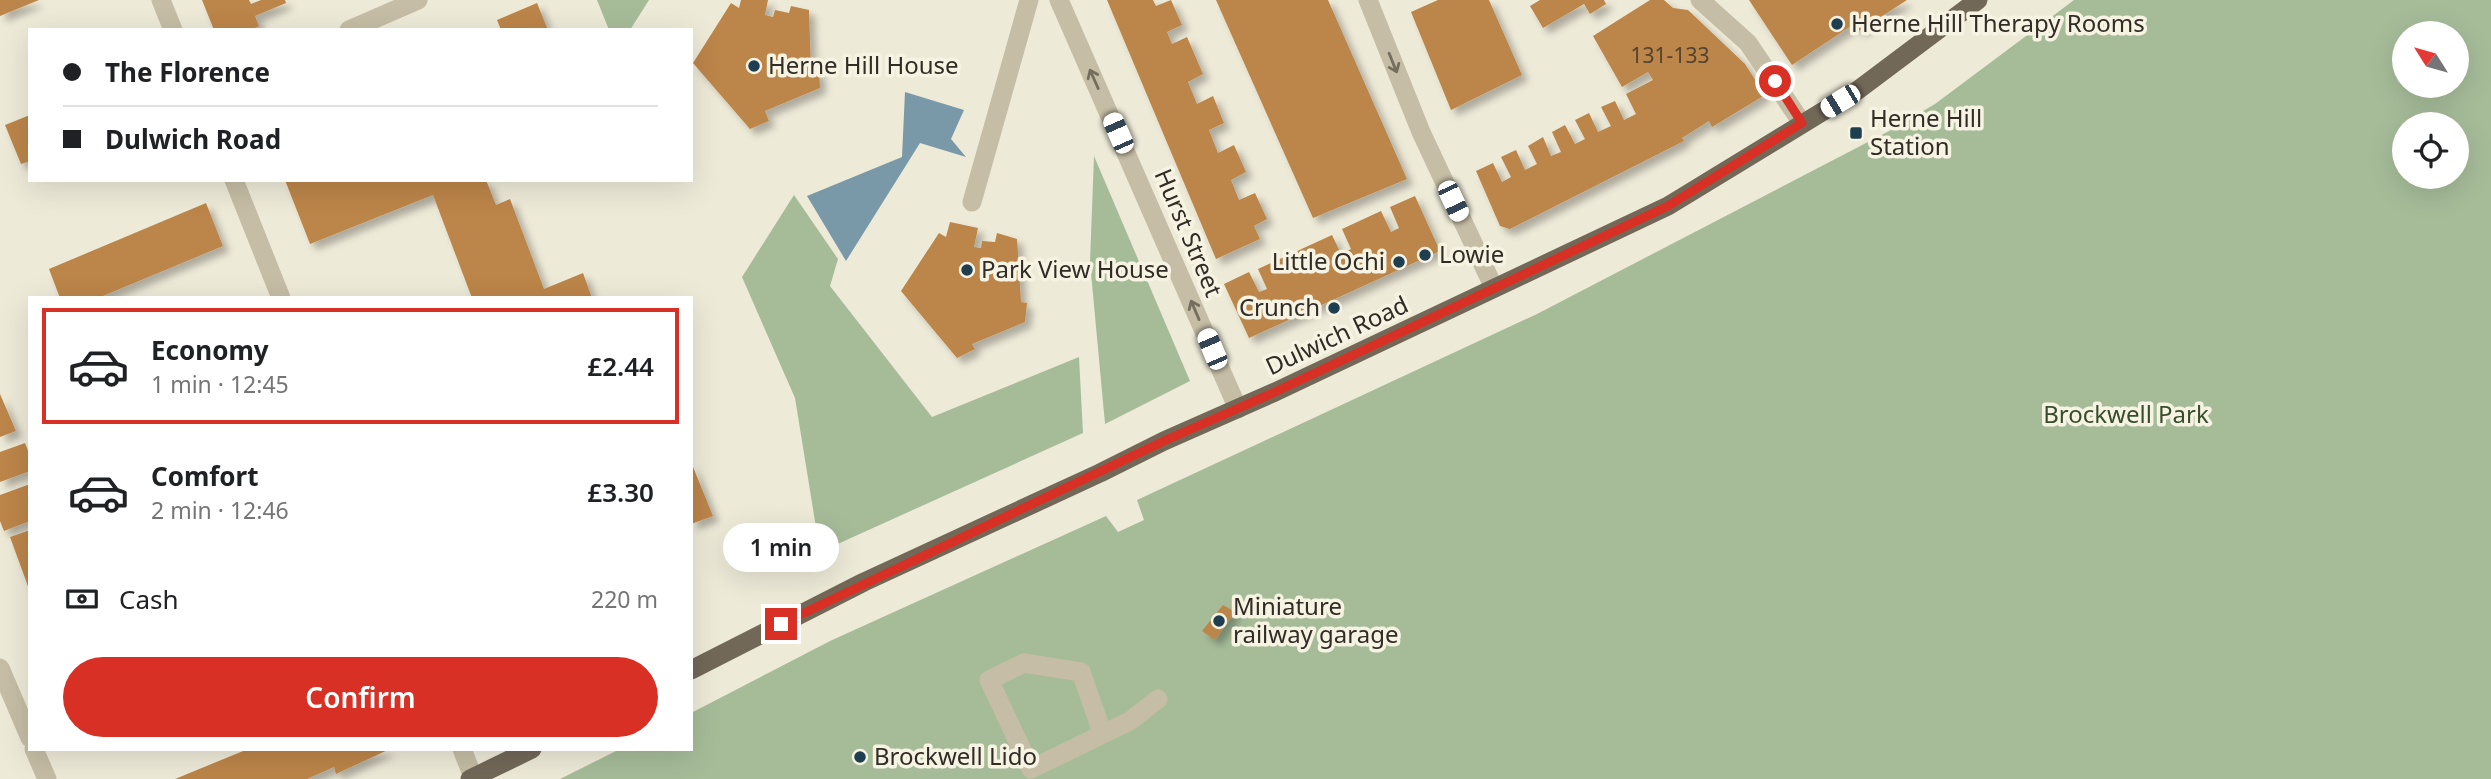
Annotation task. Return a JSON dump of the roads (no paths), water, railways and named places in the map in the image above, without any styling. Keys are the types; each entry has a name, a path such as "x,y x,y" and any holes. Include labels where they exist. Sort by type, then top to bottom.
{"main road":[{"name":"Dulwich Road","path":"693,669 864,582 1668,206 1858,90 1978,0"},
{"path":"471,778 528,751"}],"street":[{"path":"161,0 172,28"},
{"path":"354,28 418,0"},
{"path":"972,202 1030,0"},
{"name":"Hurst Street","path":"1059,0 1238,409"},
{"path":"1368,0 1421,132 1494,288"},
{"path":"1700,0 1748,43 1802,123"},
{"path":"235,182 280,296"},
{"path":"1102,732 1081,672 1024,663 989,680 1031,769 1102,732 1130,721 1158,699"},
{"path":"0,668 28,733"},
{"path":"35,751 47,779"},
{"path":"463,751 471,778"}],"water":[{"path":"905,92 964,110 951,139 966,157 920,143 846,261 807,196 902,157"}],"place":[{"name":"Herne Hill Therapy Rooms","path":"1837,24"},
{"name":"Herne Hill House","path":"754,66"},
{"name":"Herne Hill Station","path":"1856,133"},
{"name":"Lowie","path":"1425,255"},
{"name":"Little Ochi","path":"1399,262"},
{"name":"Park View House","path":"967,270"},
{"name":"Crunch","path":"1334,308"},
{"name":"Miniature railway garage","path":"1219,621"},
{"name":"Brockwell Lido","path":"860,757"}],"park label":[{"name":"Brockwell Park","path":"2126,415"}]}
